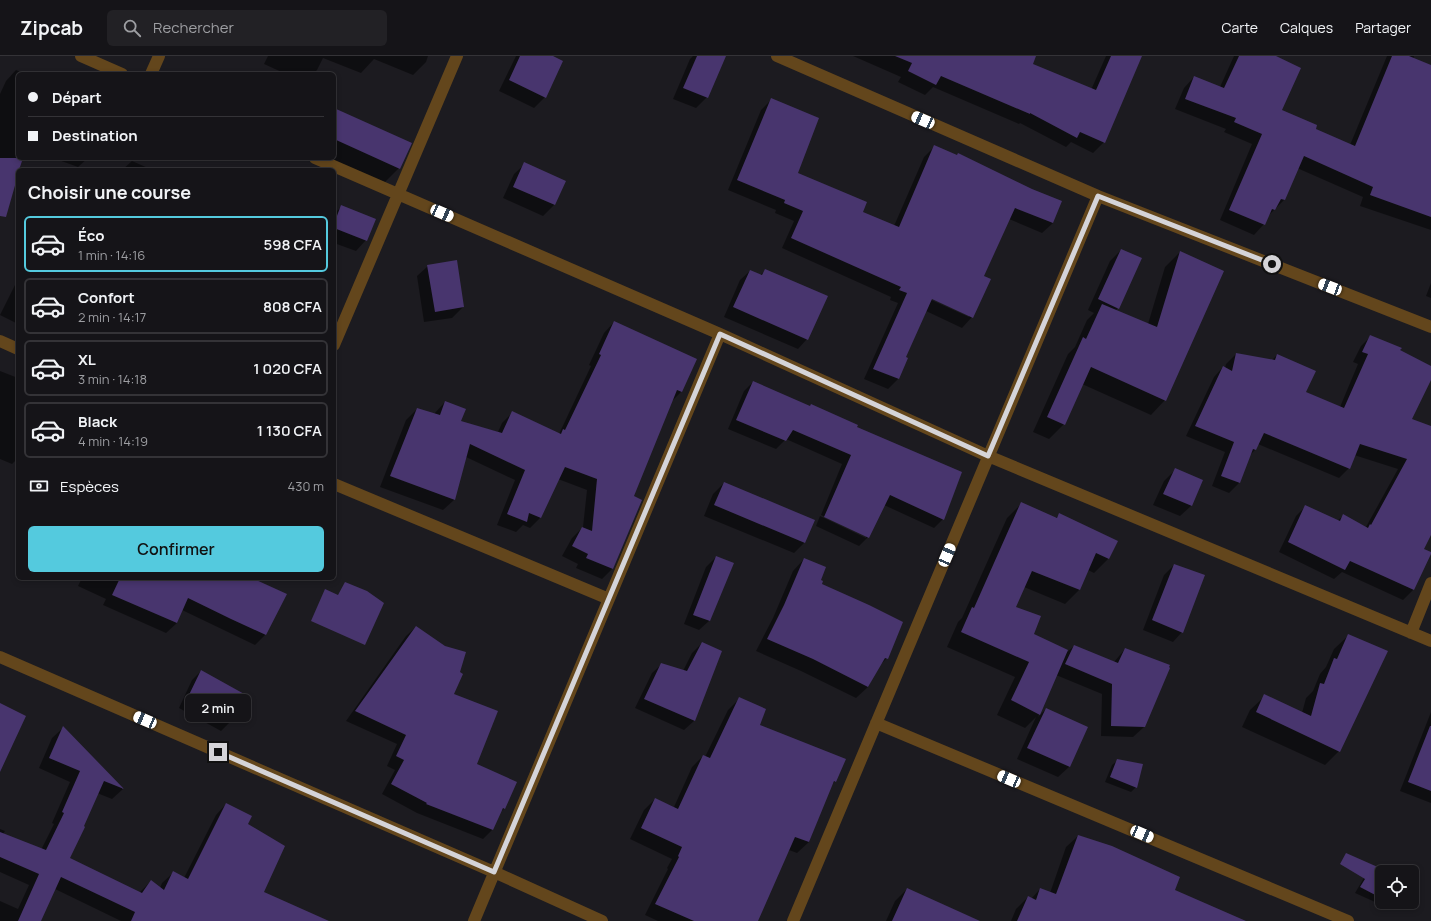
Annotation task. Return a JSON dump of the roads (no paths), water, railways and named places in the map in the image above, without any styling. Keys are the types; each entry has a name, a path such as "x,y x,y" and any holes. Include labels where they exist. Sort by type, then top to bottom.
{"street":[{"path":"80,56 117,72"},
{"path":"152,72 159,56"},
{"path":"336,340 457,56"},
{"path":"777,56 1098,196 1431,327"},
{"path":"320,160 720,334 988,456 1431,641"},
{"path":"793,921 1098,196"},
{"path":"474,921 720,334"},
{"path":"0,341 16,348"},
{"path":"336,485 609,599"},
{"path":"1411,633 1431,583"},
{"path":"0,657 494,872 602,921"},
{"path":"876,723 1348,921"}]}
